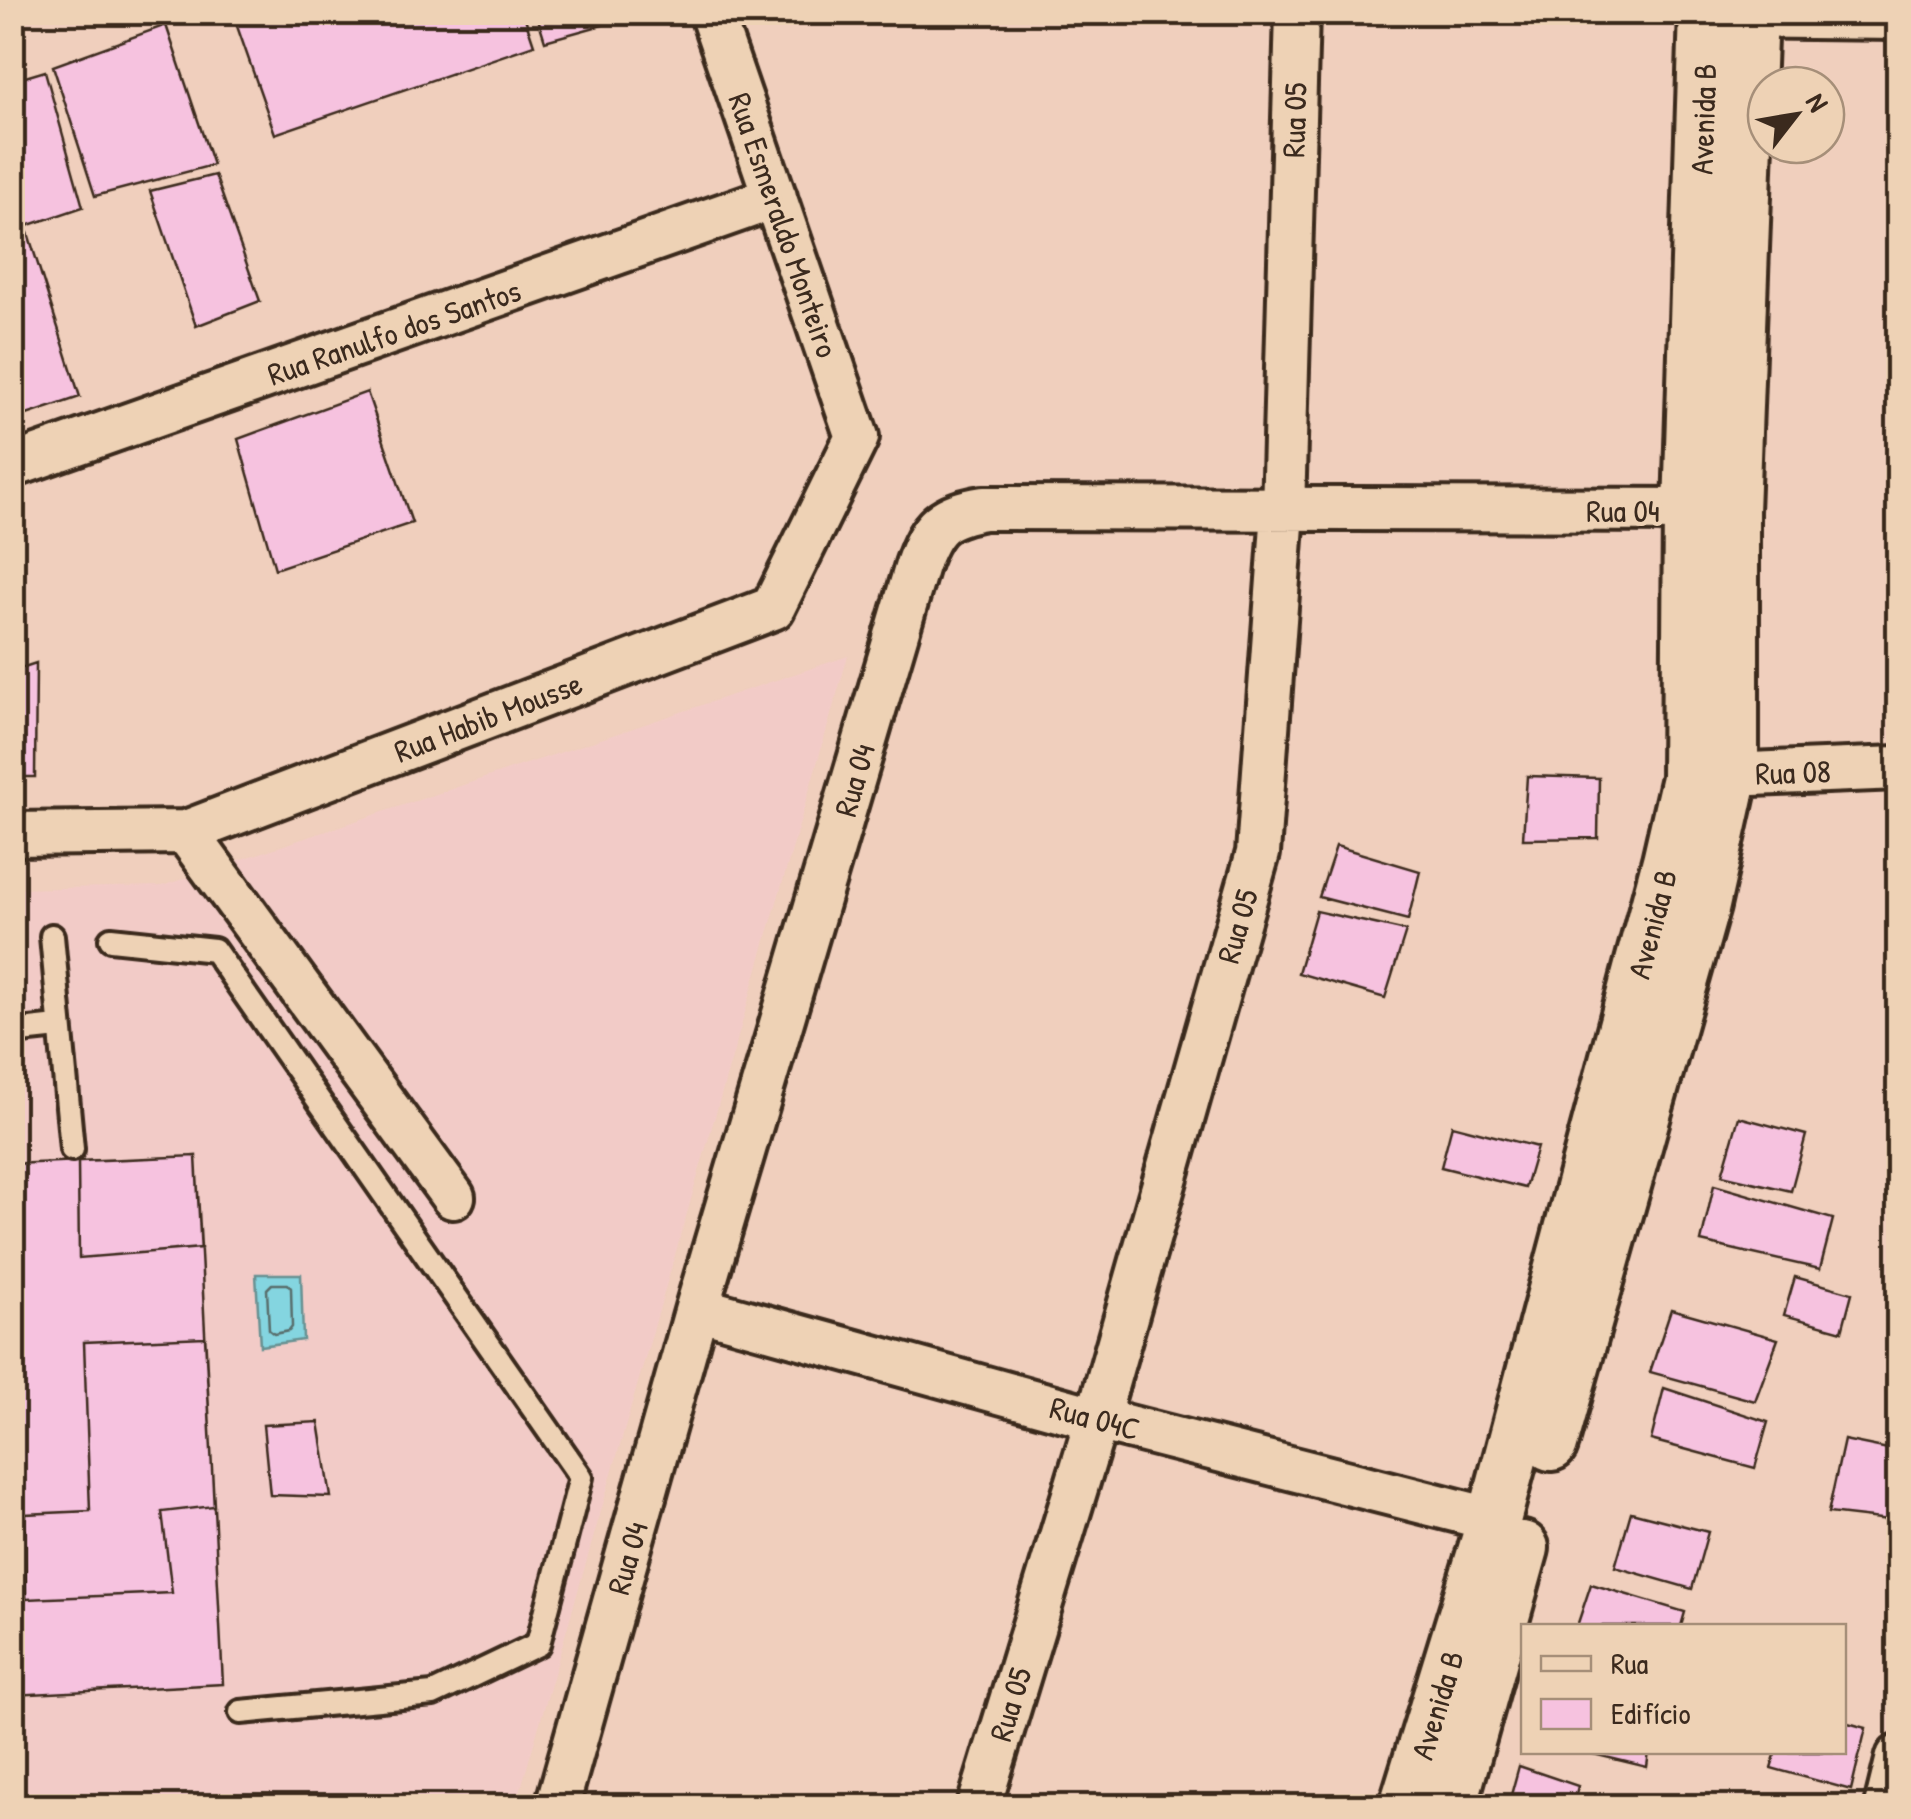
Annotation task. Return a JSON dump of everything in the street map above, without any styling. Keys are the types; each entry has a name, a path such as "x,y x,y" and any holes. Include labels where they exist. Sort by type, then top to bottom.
{"street":[{"name":"Rua Esmeraldo Monteiro","path":"711,12 857,436"},
{"name":"Rua 05","path":"979,1806 1097,1419 1258,853 1283,511 1297,12"},
{"path":"1729,14 1898,18"},
{"name":"Avenida B","path":"1450,1806 1698,924 1710,776 1711,510 1729,14"},
{"name":"Rua Ranulfo dos Santos","path":"12,466 775,197"},
{"name":"Rua Habib Mousse","path":"12,834 186,832 774,608 857,436"},
{"name":"Rua 04","path":"557,1806 697,1308 926,540 940,521 984,508 1711,510"},
{"name":"Rua 08","path":"1710,776 1898,768"},
{"name":"Avenida B","path":"1406,1806 1494,1520 1669,862 1710,776"},
{"path":"186,832 452,1198"},
{"name":"Rua 04C","path":"697,1308 1097,1419 1494,1520"},
{"path":"1886,1806 1898,1757"}],"lane":[{"path":"52,936 72,1149"},
{"path":"111,939 214,950 581,1476 538,1644 433,1694 241,1712"},
{"path":"12,1032 58,1027"}],"shaded area":[{"path":"848,656 519,1795 390,1806 13,1806 12,889 162,886"}],"water":[{"path":"256,1274 301,1274 303,1340 260,1346"}],"building":[{"path":"232,12 523,12 534,45 275,134"},
{"path":"536,12 649,12 545,41"},
{"path":"166,25 213,165 95,196 53,66"},
{"path":"45,71 83,207 12,231 12,81"},
{"path":"215,175 260,301 196,326 150,191"},
{"path":"28,233 80,397 12,420 12,237"},
{"path":"367,392 412,523 275,569 238,439"},
{"path":"36,663 35,777 12,777 12,671"},
{"path":"1527,776 1599,778 1598,838 1523,839"},
{"path":"1336,846 1420,871 1408,920 1319,897"},
{"path":"1316,911 1406,931 1385,998 1298,973"},
{"path":"1739,1117 1806,1135 1791,1191 1722,1175"},
{"path":"1452,1125 1537,1147 1525,1188 1441,1167"},
{"path":"196,1156 223,1684 12,1695 12,1164"},
{"path":"196,1156 201,1248 79,1258 78,1161"},
{"path":"1714,1185 1833,1219 1820,1269 1701,1242"},
{"path":"1795,1277 1852,1293 1842,1331 1784,1315"},
{"path":"1671,1309 1778,1339 1755,1401 1650,1372"},
{"path":"205,1337 214,1506 162,1512 172,1593 26,1599 25,1514 90,1511 84,1342"},
{"path":"1664,1388 1768,1422 1755,1468 1651,1440"},
{"path":"319,1422 331,1497 270,1495 263,1425"},
{"path":"1844,1440 1898,1451 1898,1521 1828,1513"},
{"path":"1631,1512 1708,1532 1692,1589 1615,1567"},
{"path":"1591,1584 1685,1612 1682,1624 1578,1624"},
{"path":"1846,1723 1866,1728 1851,1790 1771,1768 1775,1754 1846,1754"},
{"path":"1593,1754 1649,1754 1647,1767"},
{"path":"1519,1766 1578,1786 1573,1806 1508,1806"}]}
